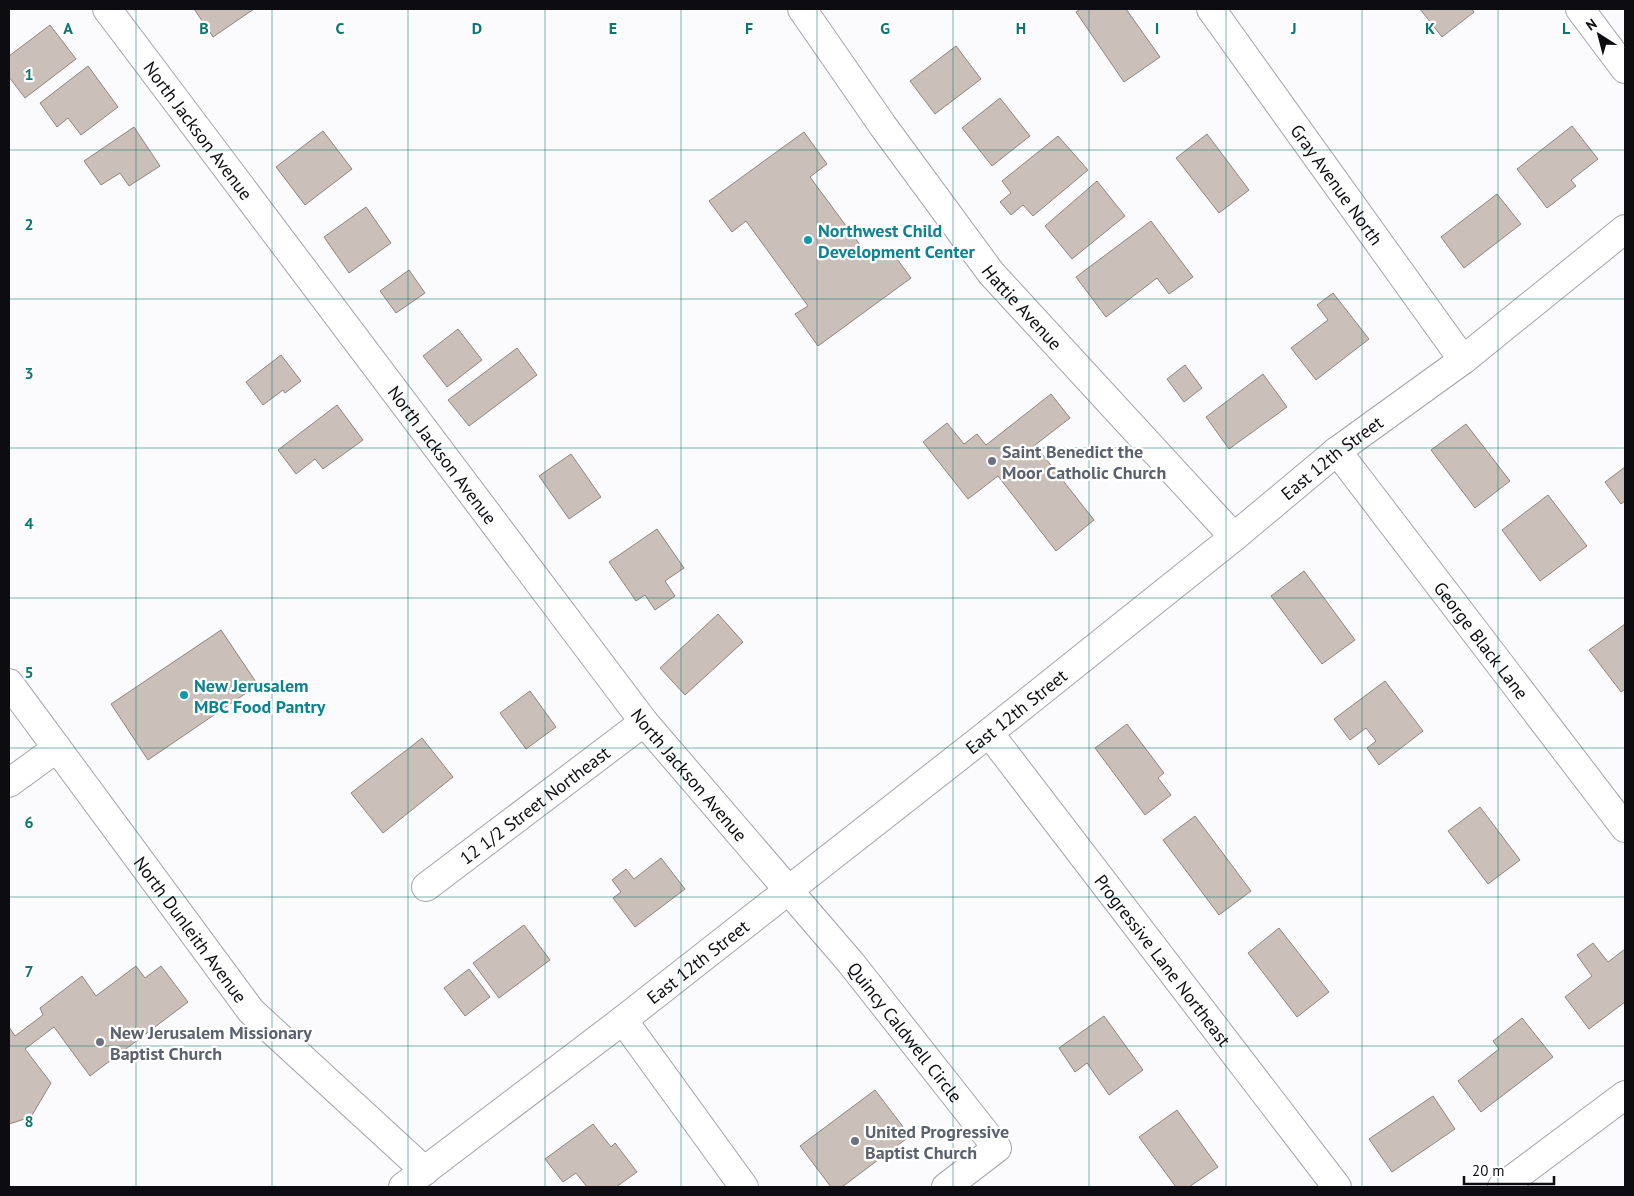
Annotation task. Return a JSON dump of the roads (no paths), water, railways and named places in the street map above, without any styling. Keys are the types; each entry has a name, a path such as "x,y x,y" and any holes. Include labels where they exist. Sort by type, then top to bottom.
{"street":[{"name":"North Jackson Avenue","path":"107,9 644,722 788,890"},
{"name":"Hattie Avenue","path":"802,9 883,126 992,273 1234,537"},
{"name":"Gray Avenue North","path":"1211,9 1463,360"},
{"path":"1580,9 1625,69"},
{"name":"East 12th Street","path":"404,1187 623,1020 990,733 1234,537 1337,451 1463,360 1625,229"},
{"name":"George Black Lane","path":"1337,451 1625,828"},
{"name":"North Dunleith Avenue","path":"9,683 251,1011 425,1171"},
{"name":"12 1/2 Street Northeast","path":"426,887 644,722"},
{"name":"Progressive Lane Northeast","path":"990,733 1337,1187"},
{"path":"9,783 57,748"},
{"name":"Quincy Caldwell Circle","path":"788,890 851,963 997,1148 946,1187"},
{"path":"623,1020 744,1187"},
{"path":"1502,1187 1625,1095"}],"place":[{"name":"Northwest Child Development Center","path":"808,240"},
{"name":"Saint Benedict the Moor Catholic Church","path":"992,461"},
{"name":"New Jerusalem MBC Food Pantry","path":"184,695"},
{"name":"New Jerusalem Missionary Baptist Church","path":"100,1042"},
{"name":"United Progressive Baptist Church","path":"855,1141"}]}
